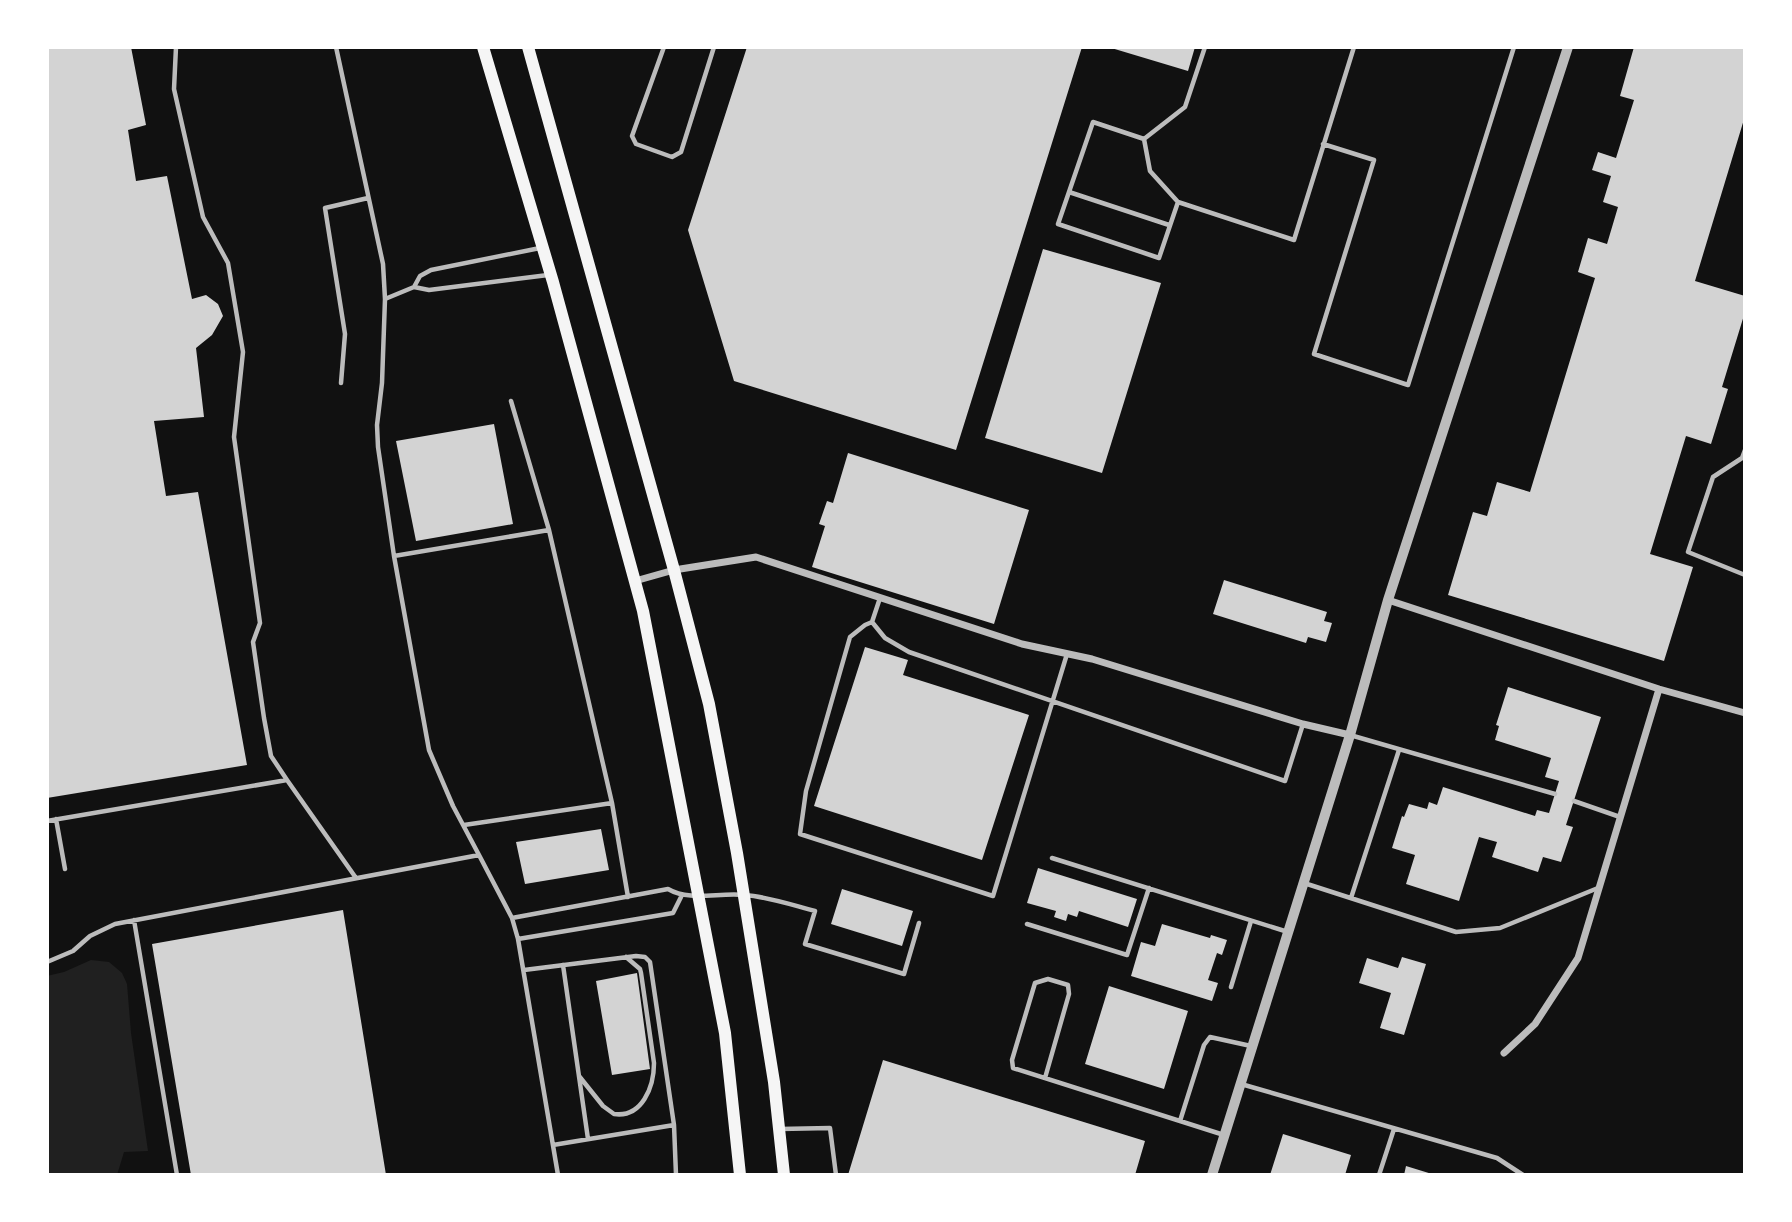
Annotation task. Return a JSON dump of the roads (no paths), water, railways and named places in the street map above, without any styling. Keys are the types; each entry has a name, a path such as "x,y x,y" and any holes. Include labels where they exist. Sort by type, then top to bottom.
{"main road":[{"path":"483,47 550,275 643,611 725,1032 740,1175"},
{"path":"528,47 709,704 774,1082 783,1175"}],"street":[{"path":"1212,1175 1350,735 1388,600 1568,47"},
{"path":"635,581 674,570 756,556 1022,644 1092,659 1303,724 1350,735"},
{"path":"1388,600 1659,689 1745,713"},
{"path":"1504,1053 1535,1024 1578,958 1659,689"}],"lane":[{"path":"176,47 174,89 204,217 228,264 243,352 234,437 260,623 253,642 271,756 356,878"},
{"path":"337,47 383,264 385,299 378,447 394,556 429,750 439,776 512,918 524,970 558,1175"},
{"path":"664,47 632,136 636,144 672,157 681,152 714,47"},
{"path":"1144,139 1185,107 1205,47"},
{"path":"1144,139 1150,171 1178,202 1294,240 1354,47"},
{"path":"1323,144 1374,160 1314,354 1408,385 1514,47"},
{"path":"1144,139 1093,122 1058,224 1158,258 1178,202"},
{"path":"1069,192 1169,225"},
{"path":"341,383 345,334 325,208 368,198"},
{"path":"414,287 420,276 431,270 542,248"},
{"path":"385,299 414,287 429,290 550,275"},
{"path":"511,401 549,530 612,803 628,897"},
{"path":"1745,450 1744,459 1713,477 1688,552 1745,575"},
{"path":"394,556 549,530"},
{"path":"880,598 872,622 850,637 806,791 800,834 993,896 1067,654"},
{"path":"872,622 885,638 909,652 1285,781 1303,724"},
{"path":"1350,735 1555,794"},
{"path":"1351,898 1399,750"},
{"path":"47,821 287,780"},
{"path":"1574,801 1620,817"},
{"path":"464,825 612,803"},
{"path":"56,819 65,869"},
{"path":"47,962 74,951 90,936 115,924 480,855"},
{"path":"1052,858 1289,933"},
{"path":"1304,883 1456,932 1500,928 1599,888"},
{"path":"1027,924 1128,955 1149,888"},
{"path":"512,918 668,889 681,897 698,894 743,895 816,911 805,944 904,974 919,923"},
{"path":"518,939 673,913 681,897"},
{"path":"134,920 177,1175"},
{"path":"1231,987 1251,921"},
{"path":"524,970 636,956 645,957 650,962 674,1125 676,1175"},
{"path":"579,1076 603,1106 614,1115 630,1113 639,1106 649,1091 654,1063 641,973 640,969 625,957"},
{"path":"563,965 588,1139"},
{"path":"1045,1078 1069,994 1068,985 1048,979 1035,984 1012,1060 1013,1068 1224,1135"},
{"path":"1180,1121 1204,1045 1210,1037 1252,1047"},
{"path":"1240,1084 1497,1158 1522,1175"},
{"path":"553,1144 674,1125"},
{"path":"779,1129 830,1128 836,1175"},
{"path":"1379,1175 1394,1129"}]}
